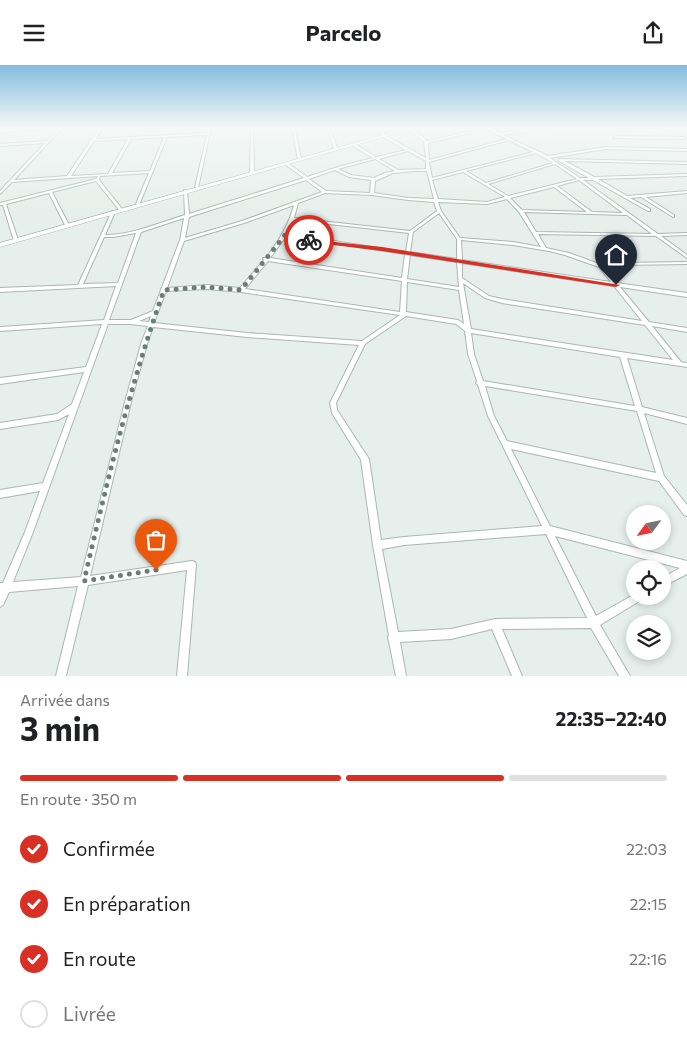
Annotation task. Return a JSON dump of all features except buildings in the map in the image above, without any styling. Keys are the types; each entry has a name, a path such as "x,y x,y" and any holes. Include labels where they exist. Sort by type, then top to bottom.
{"street":[{"path":"0,193 35,156"},
{"path":"68,177 83,156"},
{"path":"109,175 120,156"},
{"path":"138,205 158,156"},
{"path":"197,187 204,156"},
{"path":"252,156 252,173"},
{"path":"0,245 312,156"},
{"path":"369,156 397,171"},
{"path":"104,236 139,231 188,214 384,156"},
{"path":"418,156 428,161 448,156"},
{"path":"427,156 428,170 438,201 439,211 459,239 460,279 471,354 491,416 594,623 625,676"},
{"path":"431,179 522,156"},
{"path":"543,156 560,160 687,163"},
{"path":"547,157 557,156"},
{"path":"667,156 673,162"},
{"path":"547,157 687,257"},
{"path":"560,160 649,210"},
{"path":"485,183 555,163"},
{"path":"287,164 325,192"},
{"path":"336,170 350,176 374,179 397,171 428,170"},
{"path":"464,171 507,197 521,211 545,249"},
{"path":"11,181 150,172"},
{"path":"16,240 2,203 97,180 102,175"},
{"path":"182,240 243,222 325,192 372,194 474,204 487,203 580,179 687,175"},
{"path":"372,194 374,179"},
{"path":"97,180 121,210"},
{"path":"555,186 590,212"},
{"path":"61,676 107,481 151,325 182,240 188,214 185,191"},
{"path":"50,192 67,225"},
{"path":"680,192 687,197"},
{"path":"626,197 687,192"},
{"path":"641,195 673,216"},
{"path":"241,290 285,235 294,219 296,204"},
{"path":"294,219 411,232 439,211"},
{"path":"521,211 626,214"},
{"path":"80,285 104,236 113,212"},
{"path":"0,602 139,231"},
{"path":"403,316 405,270 410,253 411,232"},
{"path":"534,233 687,234"},
{"path":"285,235 687,295"},
{"path":"459,239 498,242 545,249 587,260 601,266 679,364"},
{"path":"265,259 462,289"},
{"path":"601,266 687,263"},
{"path":"460,279 487,297 502,301 687,330"},
{"path":"0,290 119,283"},
{"path":"164,290 206,287 241,290 458,323 469,331 687,365"},
{"path":"130,322 156,312"},
{"path":"401,676 392,637 365,459 334,411 333,403 363,343 403,316"},
{"path":"0,329 130,322 363,343"},
{"path":"623,356 661,478 687,513"},
{"path":"0,381 88,369"},
{"path":"479,383 639,409 687,421"},
{"path":"0,426 58,417 75,406"},
{"path":"505,444 661,478"},
{"path":"0,493 45,486"},
{"path":"377,545 548,530 687,565"},
{"path":"4,588 84,581 192,565 182,676"},
{"path":"671,578 687,569"},
{"path":"392,637 451,634 495,624 594,623 626,604"},
{"path":"495,624 518,676"}],"way so far":[{"path":"156,570 84,581 107,481 129,398 145,341 164,290 206,287 241,290 285,235 309,240"}],"route":[{"path":"309,240 467,261 482,265 616,285"}]}
